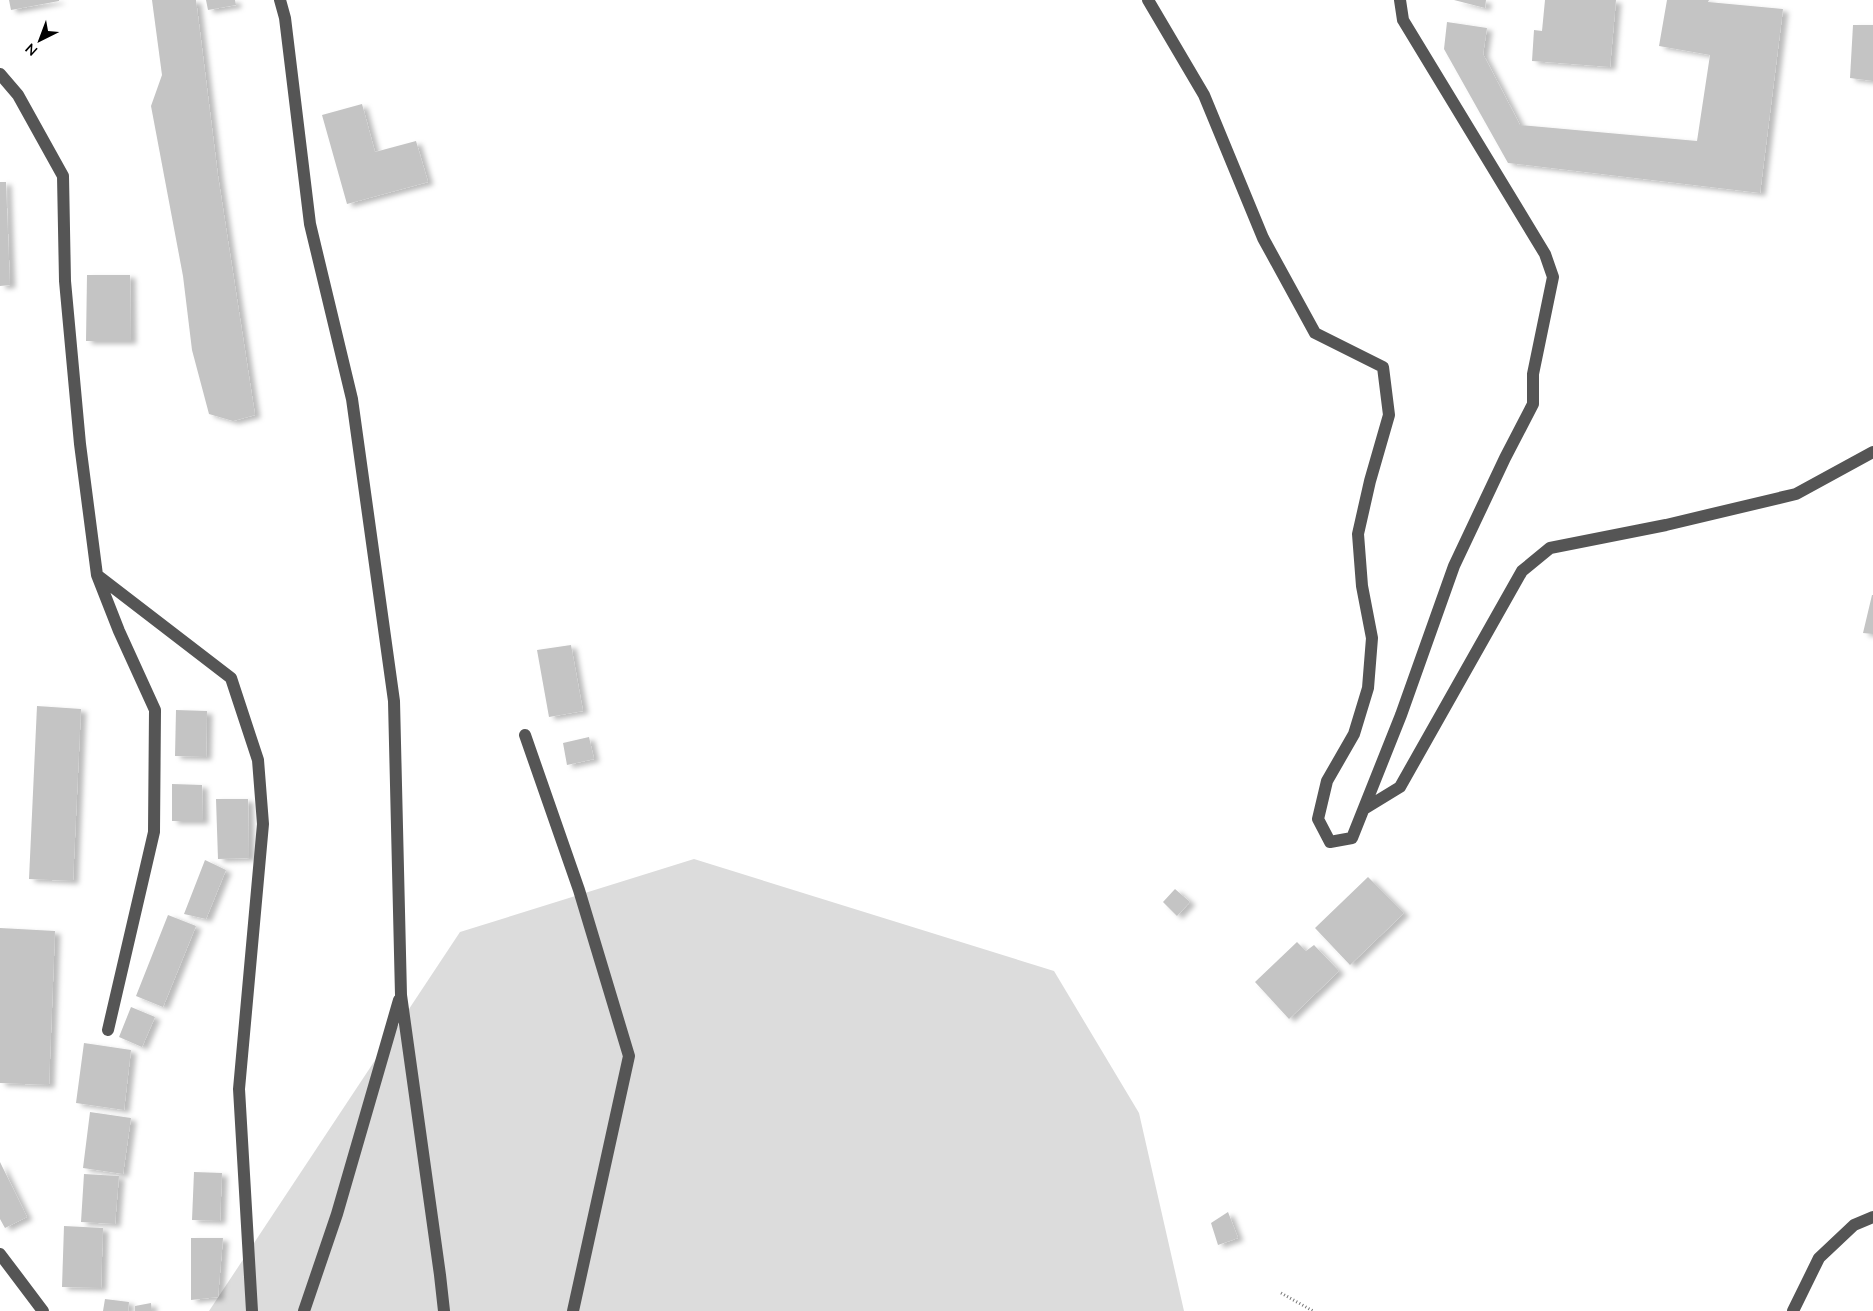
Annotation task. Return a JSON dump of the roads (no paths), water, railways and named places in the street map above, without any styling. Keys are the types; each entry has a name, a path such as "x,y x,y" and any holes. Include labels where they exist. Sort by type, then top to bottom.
{"street":[{"path":"280,0 285,18 310,224 352,399 394,701 401,995 444,1311"},
{"path":"1148,0 1204,96 1263,238 1315,333 1383,367 1389,415 1370,480 1358,534 1362,586 1372,638 1368,688 1354,734 1327,781 1318,818 1330,842 1352,838 1454,566 1533,404 1533,374 1553,277 1545,254 1403,20 1400,0"},
{"path":"0,74 18,95 63,176 65,281 80,444 97,575 119,631 155,710 154,832 108,1030"},
{"path":"1364,809 1400,787 1522,571 1550,548 1666,525 1796,494 1873,452"},
{"path":"97,575 230,678 258,760 263,824 239,1089 252,1311"},
{"path":"525,735 579,890 629,1056 573,1311"},
{"path":"304,1311 337,1214 401,995"},
{"path":"1792,1311 1819,1258 1854,1225 1873,1217"},
{"path":"0,1254 43,1311"}]}
